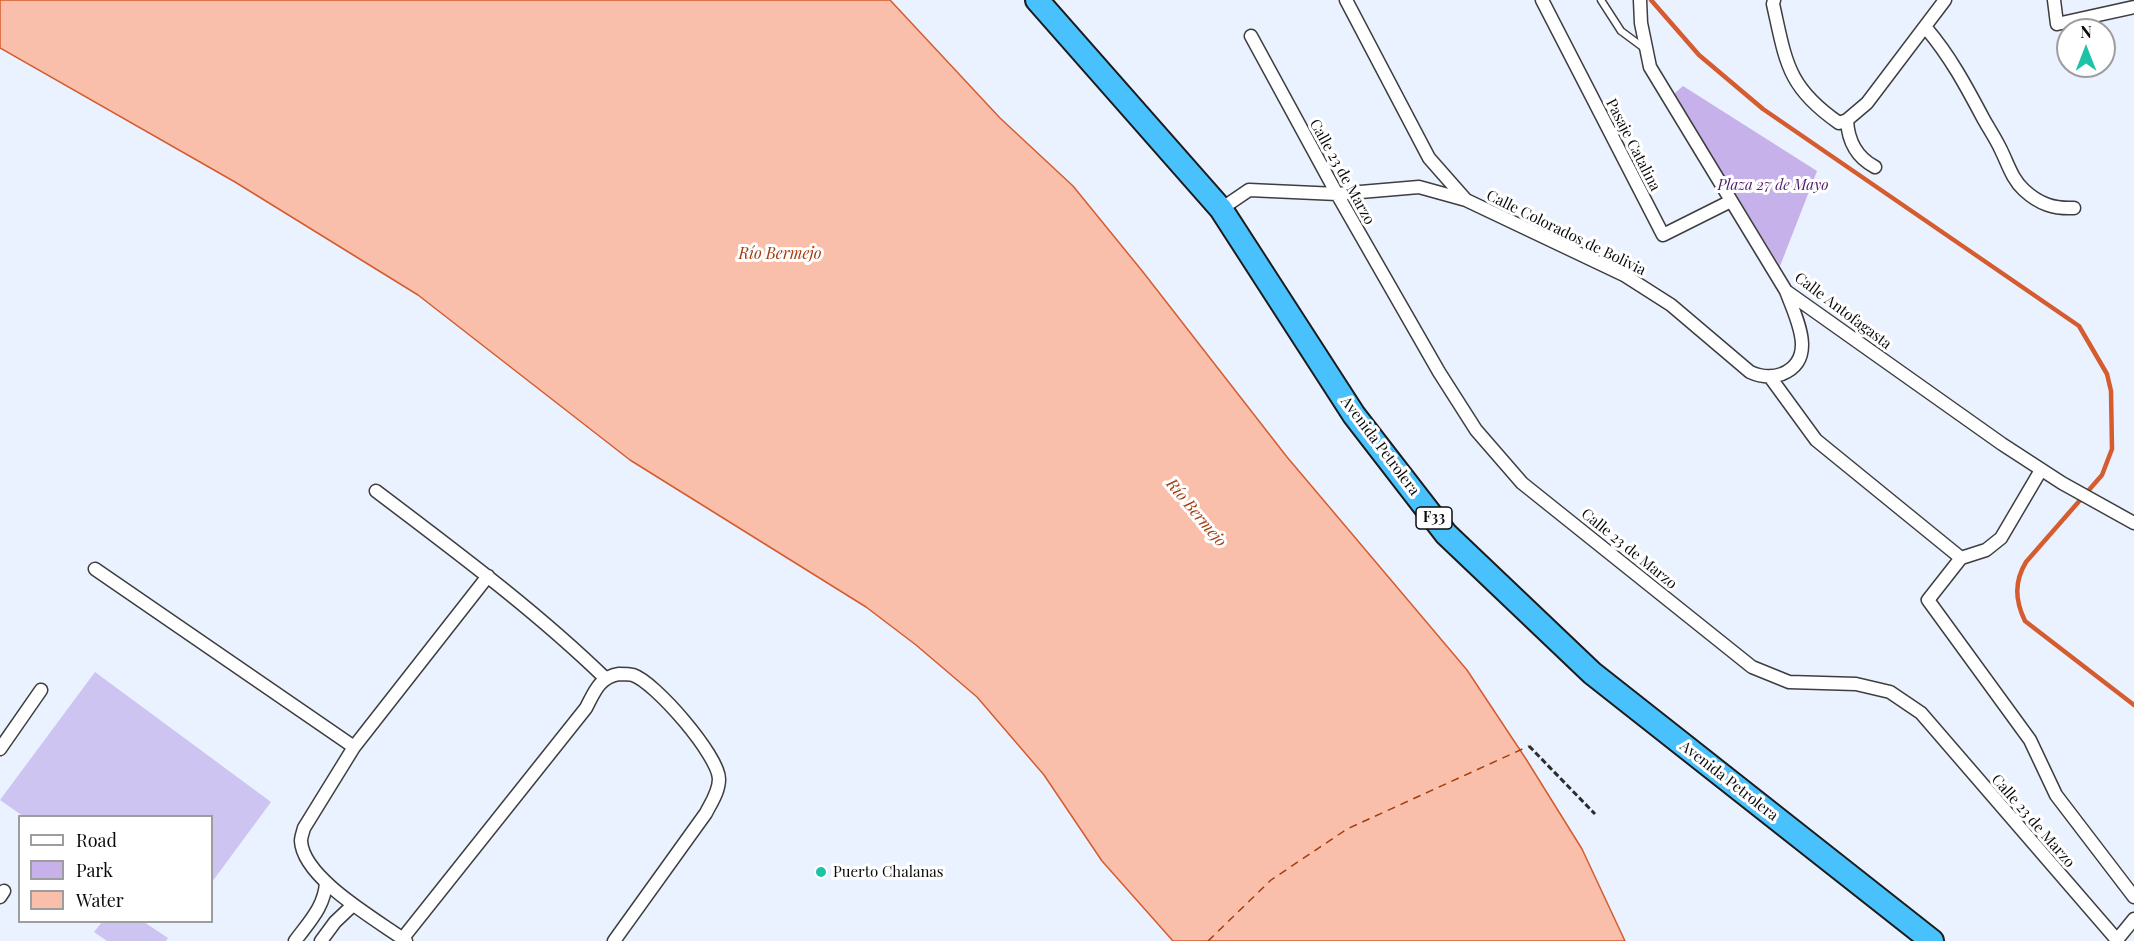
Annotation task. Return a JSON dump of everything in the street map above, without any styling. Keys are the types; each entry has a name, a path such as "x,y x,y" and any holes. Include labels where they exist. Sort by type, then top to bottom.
{"highway":[{"name":"Avenida Petrolera","path":"1037,0 1221,209 1354,415 1446,534 1592,673 1932,941"}],"street":[{"path":"1346,0 1429,158 1466,200"},
{"name":"Pasaje Catalina","path":"1542,0 1663,235 1731,201"},
{"name":"Calle Antofagasta","path":"1640,0 1641,23 1650,67 1786,291 1983,431 2062,483 2134,523"},
{"path":"1774,0 1786,62 1799,87 1839,123 1847,120 1867,103 1946,0"},
{"path":"2054,0 2057,24 2134,7"},
{"path":"1926,28 1943,48 1967,86 2009,170 2023,189 2045,205 2074,208"},
{"name":"Calle 23 de Marzo","path":"1251,36 1337,194 1439,372 1476,430 1521,483 1752,667 1789,682 1856,684 1890,692 1921,713 2116,940"},
{"path":"1847,120 1852,147 1863,161 1875,167"},
{"name":"Calle Colorados de Bolivia","path":"1221,209 1249,190 1337,194 1419,187 1466,200 1624,275 1671,305 1750,372 1770,377"},
{"path":"1786,291 1803,339 1803,346 1793,367 1770,377 1816,440 1961,558"},
{"path":"2042,470 2001,538 1986,550 1961,558 1928,600 2030,740 2056,795 2134,897"},
{"path":"376,491 488,576 566,640 606,679"},
{"path":"95,569 354,747"},
{"path":"488,576 354,747 304,828 301,842 305,854 326,882 353,905 405,940 586,708 594,691 606,679 620,674 633,675 646,683 663,699 699,740 709,753 719,778 716,794 706,813 614,941"},
{"path":"0,748 41,690"},
{"path":"296,941 320,908 325,896 326,882"},
{"path":"321,941 335,922 353,905"},
{"path":"2116,940 2134,919"}],"lane":[{"path":"1601,0 1620,31 1646,50"}],"path":[{"path":"1529,746 1595,814"}],"green space":[{"name":"Plaza 27 de Mayo","path":"1683,86 1817,171 1780,266 1674,94"}],"shaded area":[{"path":"95,672 271,802 213,881 213,815 22,815 0,800"},
{"path":"101,923 146,923 168,938 166,941 107,941 94,932"}],"water":[{"name":"Río Bermejo","path":"0,0 890,0 1000,118 1073,186 1287,457 1467,670 1582,849 1625,941 1173,941 1102,861 1044,775 977,697 916,645 866,607 630,460 418,295 235,182 0,48"}],"waterway":[{"path":"1651,0 1699,55 1763,109 2079,326 2107,374 2111,391 2112,449 2102,475 2026,562 2019,577 2017,591 2019,606 2025,621 2134,705"}],"ferry route":[{"path":"1208,941 1271,880 1347,829 1529,746"}],"place":[{"name":"Puerto Chalanas","path":"821,872"}]}
